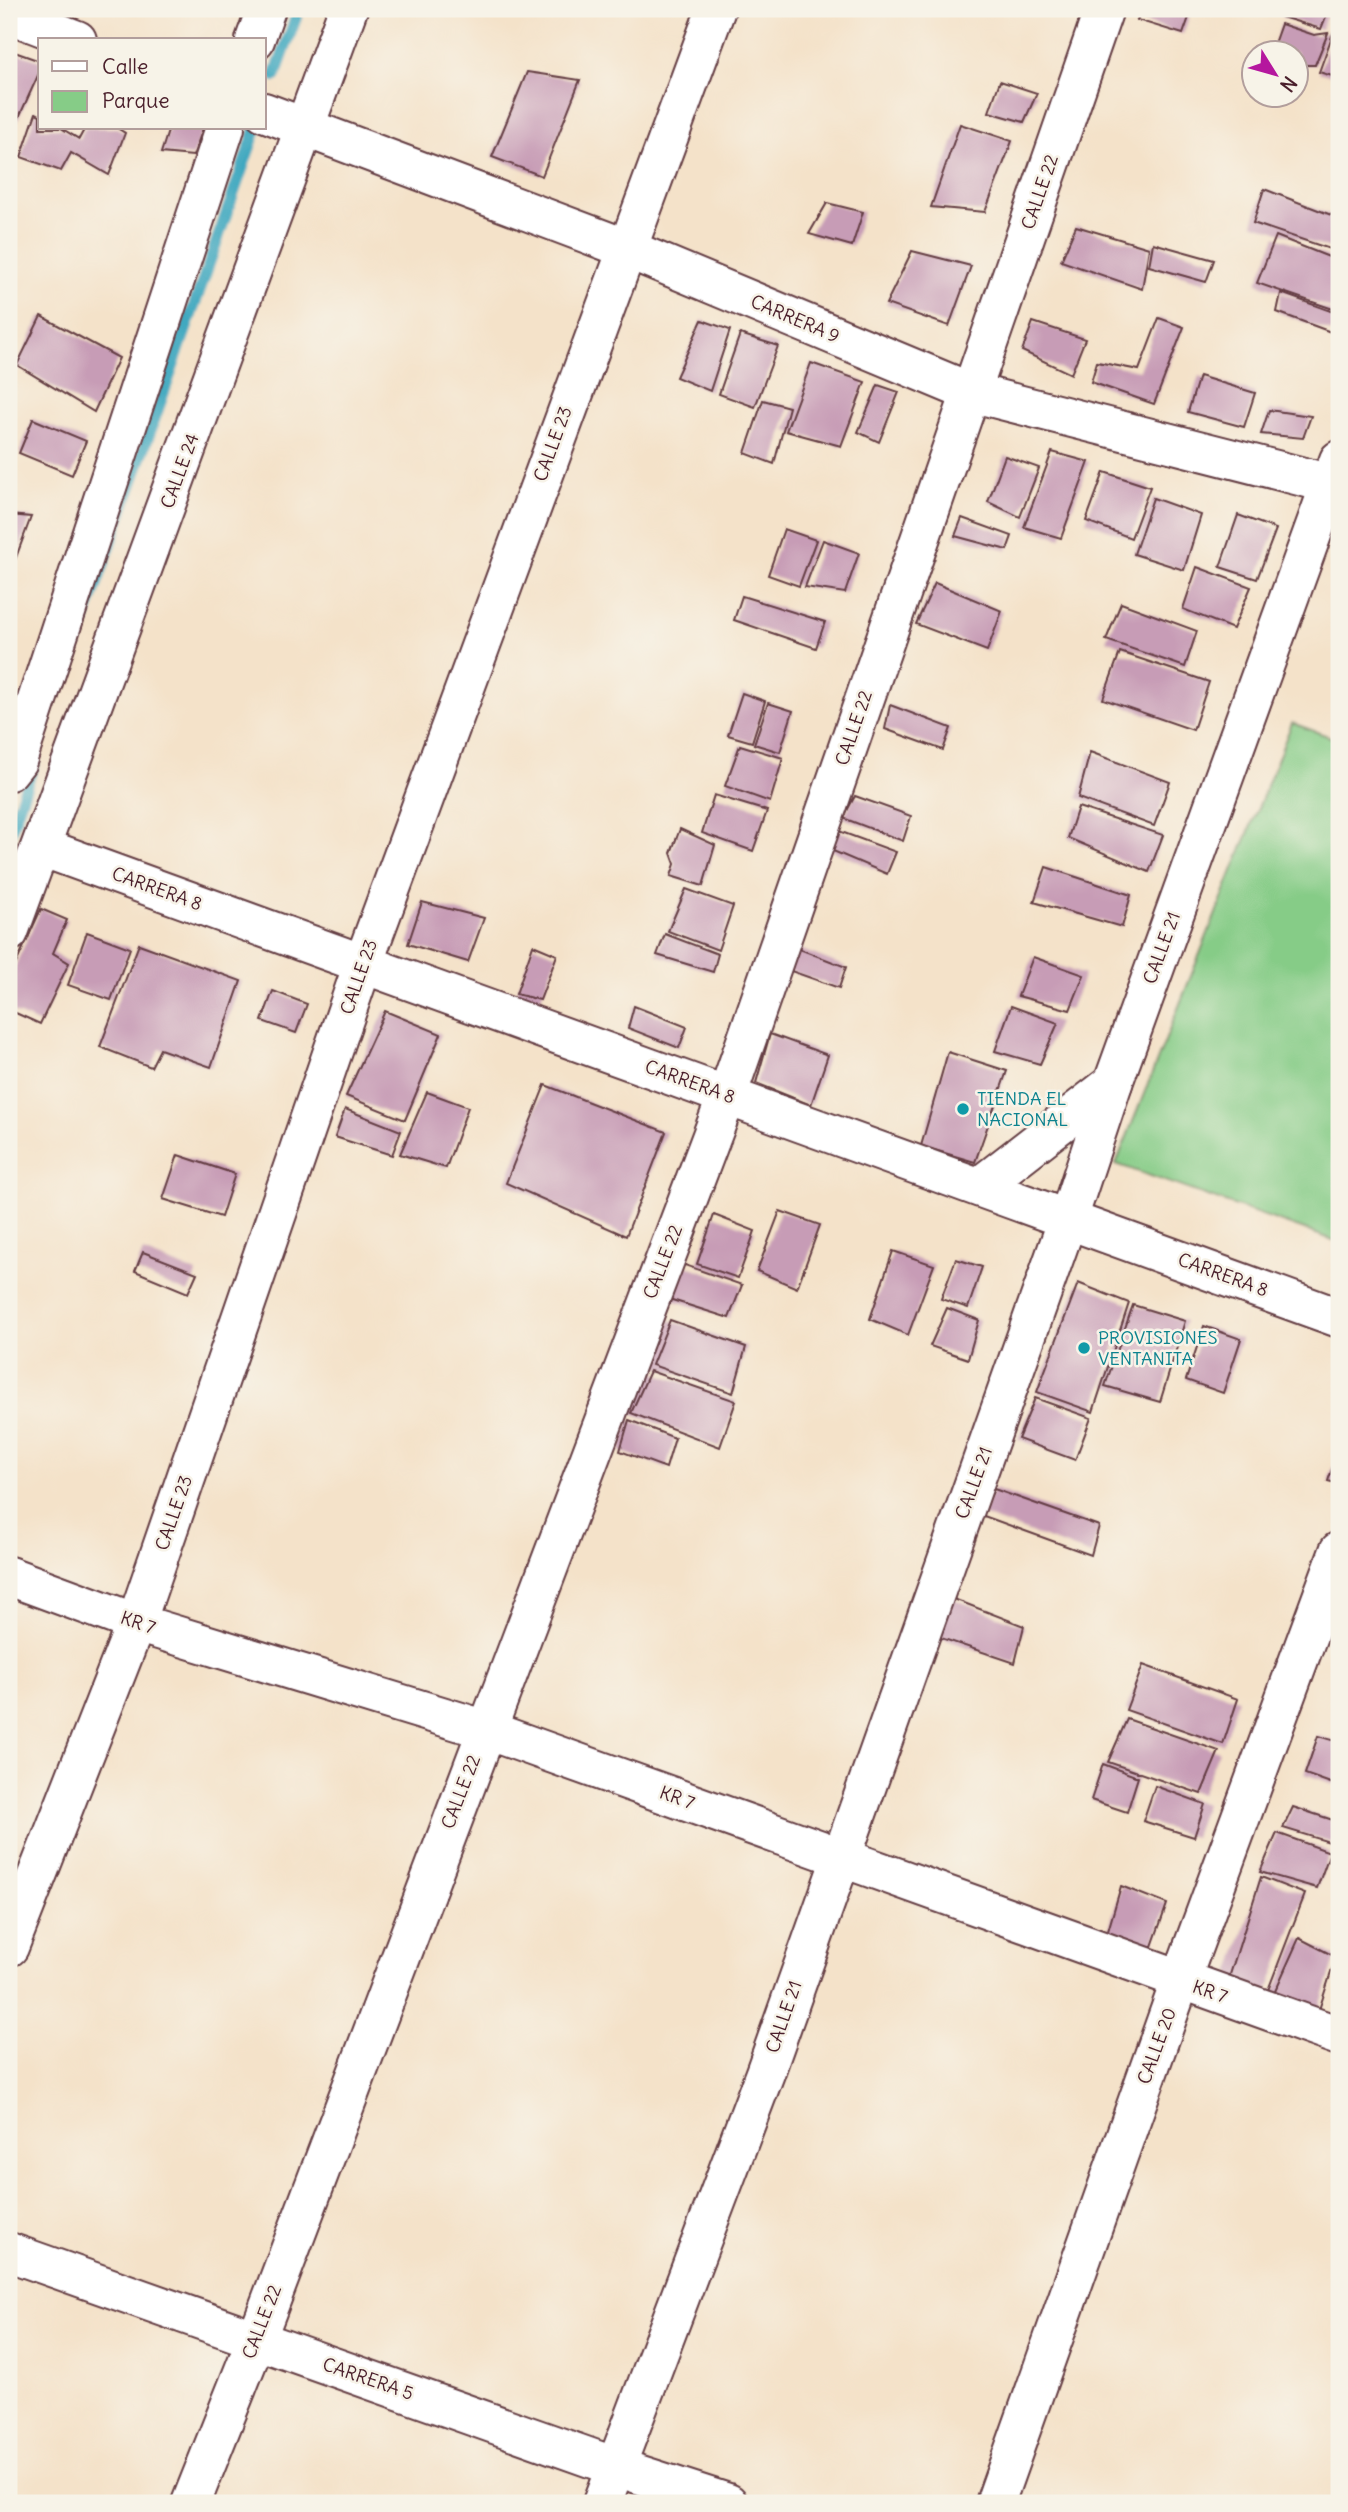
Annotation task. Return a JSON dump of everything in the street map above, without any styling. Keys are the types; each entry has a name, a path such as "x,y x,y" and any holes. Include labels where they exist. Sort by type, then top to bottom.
{"street":[{"path":"256,38 266,9"},
{"name":"CALLE 24","path":"9,932 307,128 348,9"},
{"name":"CALLE 23","path":"9,1948 136,1623 363,964 625,248 716,9"},
{"name":"CALLE 22","path":"191,2503 256,2340 484,1729 727,1096 1104,9"},
{"path":"9,14 72,38"},
{"name":"CARRERA 9","path":"266,113 625,248 970,392 1337,476"},
{"path":"9,771 17,761 224,130"},
{"name":"CALLE 21","path":"602,2503 765,2073 1068,1219 1113,1083 1337,476"},
{"name":"CARRERA 8","path":"41,847 1339,1318"},
{"path":"979,1187 1113,1083"},
{"name":"CALLE 20","path":"995,2503 1180,1982 1339,1551"},
{"name":"KR 7","path":"9,1576 136,1623 484,1729 840,1856 1180,1982 1339,2036"},
{"name":"CARRERA 5","path":"9,2252 616,2467 728,2503"}],"green space":[{"path":"1292,723 1339,740 1339,1242 1116,1164"}],"building":[{"path":"1142,9 1192,9 1183,34 1137,20"},
{"path":"1285,9 1329,9 1321,29 1282,17"},
{"path":"1281,24 1314,35 1328,33 1315,65 1310,65 1310,38 1276,38"},
{"path":"1335,28 1339,29 1339,78 1319,72"},
{"path":"9,50 38,60 38,75 15,126 9,124"},
{"path":"527,72 580,80 542,176 492,157"},
{"path":"1000,81 1037,93 1024,122 989,112"},
{"path":"36,113 38,130 64,130 79,139 84,130 120,130 125,133 109,175 71,153 61,171 21,157"},
{"path":"960,124 1012,141 985,212 931,207"},
{"path":"168,130 202,130 193,156 161,153"},
{"path":"1264,189 1339,218 1339,252 1253,223"},
{"path":"827,203 863,212 852,246 809,234"},
{"path":"1076,226 1149,248 1142,289 1061,261"},
{"path":"1276,236 1339,261 1339,311 1257,283"},
{"path":"1153,243 1214,260 1206,282 1149,266"},
{"path":"912,251 971,266 949,326 886,304"},
{"path":"1281,293 1339,314 1339,335 1277,312"},
{"path":"41,316 119,358 94,412 17,365"},
{"path":"1159,318 1184,327 1154,404 1091,382 1097,362 1139,370"},
{"path":"702,320 730,330 710,391 676,377"},
{"path":"1033,322 1085,339 1071,374 1022,351"},
{"path":"740,334 778,346 755,407 719,394"},
{"path":"811,363 865,382 841,446 786,431"},
{"path":"1199,376 1255,393 1244,427 1188,412"},
{"path":"878,385 899,392 879,442 858,432"},
{"path":"763,400 789,407 774,464 745,453"},
{"path":"1269,410 1311,416 1303,438 1261,434"},
{"path":"33,419 86,441 72,475 19,453"},
{"path":"1052,452 1089,462 1061,538 1024,527"},
{"path":"1005,456 1039,468 1020,517 988,502"},
{"path":"1104,472 1150,487 1131,538 1086,521"},
{"path":"1153,498 1201,515 1184,570 1134,554"},
{"path":"9,515 31,517 15,560 9,557"},
{"path":"1238,515 1276,529 1257,579 1220,567"},
{"path":"962,518 1012,536 1007,550 955,536"},
{"path":"784,529 816,540 799,586 768,575"},
{"path":"823,540 859,553 845,593 805,587"},
{"path":"1197,567 1251,587 1233,629 1183,609"},
{"path":"935,583 1002,611 987,651 916,624"},
{"path":"742,596 825,622 816,648 734,620"},
{"path":"1121,603 1197,631 1185,667 1106,640"},
{"path":"1120,652 1209,682 1193,730 1103,699"},
{"path":"742,693 765,701 752,742 728,735"},
{"path":"768,703 793,711 780,752 754,744"},
{"path":"890,705 951,728 943,750 885,729"},
{"path":"740,745 783,758 770,802 725,786"},
{"path":"1090,752 1170,782 1154,826 1078,798"},
{"path":"714,795 767,811 753,851 702,833"},
{"path":"855,796 911,816 903,841 843,818"},
{"path":"1078,807 1163,835 1149,872 1068,838"},
{"path":"680,829 715,845 703,886 671,876 675,864 671,853"},
{"path":"836,830 896,852 887,874 826,848"},
{"path":"1046,867 1131,895 1122,927 1034,902"},
{"path":"686,889 733,906 718,950 668,931"},
{"path":"422,902 484,918 468,962 408,944"},
{"path":"41,909 67,920 53,953 69,963 40,1024 9,1010 9,979"},
{"path":"87,932 130,948 111,1000 68,985"},
{"path":"665,934 718,954 713,972 657,955"},
{"path":"139,944 241,981 211,1067 160,1049 151,1067 100,1047"},
{"path":"533,945 557,955 540,1000 516,994"},
{"path":"797,948 846,967 839,988 788,970"},
{"path":"1033,957 1084,975 1070,1010 1018,996"},
{"path":"273,991 307,1004 296,1033 262,1021"},
{"path":"634,1006 687,1027 679,1048 628,1028"},
{"path":"1011,1006 1058,1023 1040,1064 995,1051"},
{"path":"385,1011 441,1034 405,1120 346,1096"},
{"path":"770,1034 828,1055 811,1105 756,1083"},
{"name":"TIENDA EL NACIONAL","path":"948,1052 1007,1071 975,1162 921,1146"},
{"path":"545,1085 666,1132 626,1236 506,1183"},
{"path":"427,1092 468,1107 446,1168 400,1154"},
{"path":"345,1109 401,1131 392,1155 335,1137"},
{"path":"178,1155 235,1174 221,1217 163,1199"},
{"path":"780,1211 820,1225 797,1288 757,1271"},
{"path":"714,1215 755,1231 738,1278 697,1264"},
{"path":"893,1251 934,1265 908,1335 870,1319"},
{"path":"143,1252 197,1273 188,1293 135,1271"},
{"path":"956,1259 982,1267 968,1308 941,1299"},
{"path":"682,1264 742,1285 729,1318 669,1299"},
{"name":"PROVISIONES VENTANITA","path":"1078,1283 1129,1303 1093,1412 1037,1392"},
{"path":"1133,1305 1185,1321 1160,1402 1105,1386"},
{"path":"947,1308 979,1320 968,1359 930,1346"},
{"path":"670,1320 746,1347 733,1393 652,1365"},
{"path":"1204,1326 1241,1339 1223,1393 1186,1380"},
{"path":"650,1371 736,1401 720,1447 631,1413"},
{"path":"1035,1398 1091,1418 1075,1460 1018,1439"},
{"path":"629,1420 675,1438 666,1468 620,1451"},
{"path":"1339,1449 1339,1472 1336,1483 1328,1481"},
{"path":"994,1489 1099,1526 1091,1555 981,1515"},
{"path":"946,1596 1024,1626 1015,1663 932,1635"},
{"path":"1143,1665 1238,1699 1223,1744 1126,1710"},
{"path":"1127,1719 1219,1751 1201,1794 1108,1762"},
{"path":"1318,1736 1339,1742 1339,1786 1305,1774"},
{"path":"1103,1764 1138,1777 1127,1812 1091,1800"},
{"path":"1155,1786 1205,1804 1194,1837 1143,1821"},
{"path":"1293,1807 1339,1822 1339,1845 1283,1828"},
{"path":"1277,1833 1330,1852 1317,1888 1260,1872"},
{"path":"1261,1877 1305,1894 1265,1998 1228,1981"},
{"path":"1121,1886 1167,1904 1150,1952 1106,1938"},
{"path":"1299,1938 1336,1957 1317,2016 1272,1998"}],"waterway":[{"path":"275,76 299,9"},
{"path":"71,657 255,132"},
{"path":"9,835 34,763"}],"place":[{"name":"TIENDA EL NACIONAL","path":"963,1109"},
{"name":"PROVISIONES VENTANITA","path":"1084,1348"}]}
